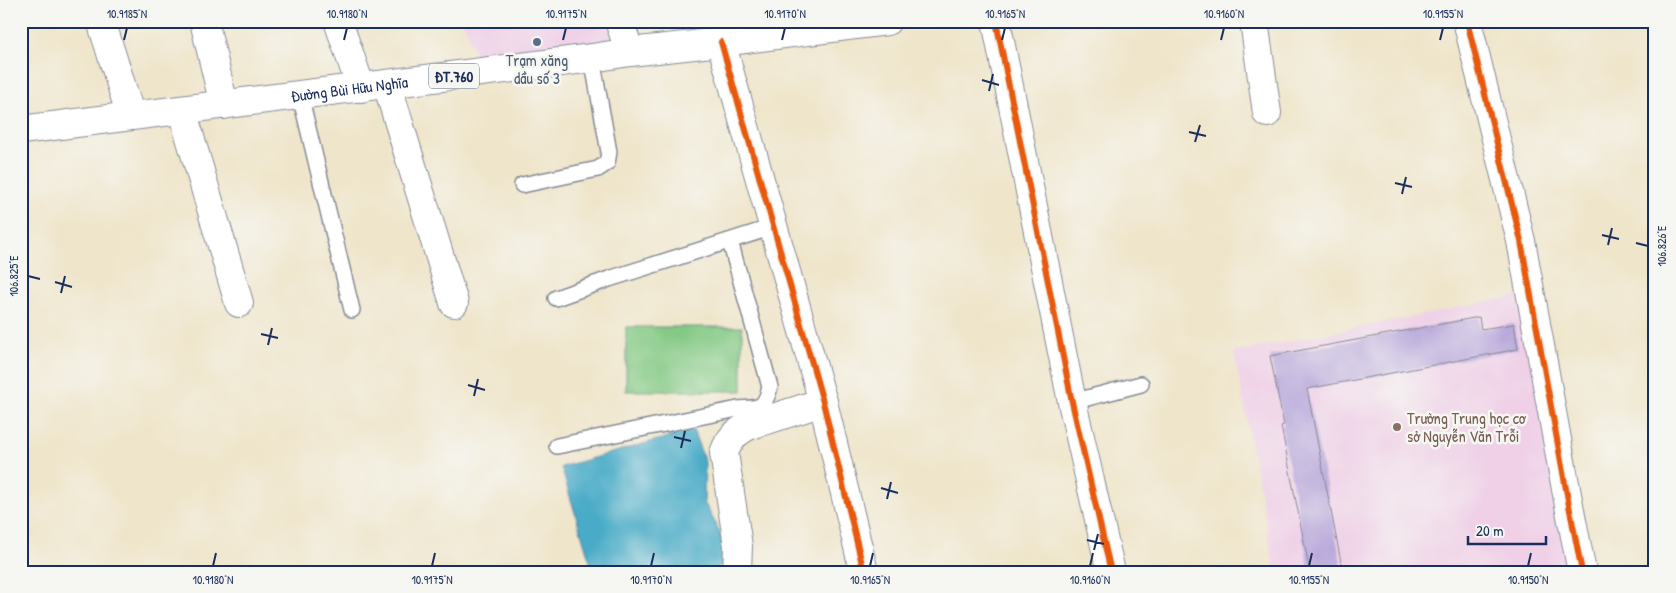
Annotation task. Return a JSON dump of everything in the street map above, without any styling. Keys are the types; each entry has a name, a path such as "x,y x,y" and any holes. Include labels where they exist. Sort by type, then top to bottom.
{"street":[{"path":"100,21 132,116"},
{"path":"204,21 224,105"},
{"path":"338,21 374,86 454,303"},
{"path":"619,21 630,52"},
{"name":"Đường Bùi Hữu Nghĩa","path":"21,130 887,21"},
{"path":"996,21 1072,402 1111,572"},
{"path":"1254,21 1267,113"},
{"path":"1467,21 1521,241 1582,572"},
{"path":"721,42 824,402 864,572"},
{"path":"182,110 240,302"},
{"path":"736,572 738,546 724,453 728,442 737,431 748,426 824,402"}],"lane":[{"path":"522,185 598,169 607,163 609,152 592,58"},
{"path":"300,95 352,310"},
{"path":"556,298 609,279 773,227"},
{"path":"557,446 760,407 766,401 770,387 730,241"},
{"path":"1072,402 1141,384"}],"shaded area":[{"name":"Trạm xăng dầu số 3","path":"463,21 609,21 616,39 591,44 477,58"},
{"name":"Trường Trung học cơ sở Nguyễn Văn Trỗi","path":"1522,295 1573,572 1275,572 1234,352"}],"green space":[{"path":"626,327 742,327 742,391 626,391"}],"water":[{"path":"693,430 705,462 704,502 718,528 728,553 716,572 593,572 561,467"}],"building":[{"path":"1479,317 1481,329 1514,324 1518,349 1307,389 1343,572 1310,572 1281,426 1284,425 1270,356"}],"cycle path":[{"path":"996,21 1072,402 1111,572"},
{"path":"1467,21 1521,241 1582,572"},
{"path":"721,42 823,402 864,572"}],"place":[{"name":"Trạm xăng dầu số 3","path":"537,42"},
{"name":"Trường Trung học cơ sở Nguyễn Văn Trỗi","path":"1397,427"}]}
